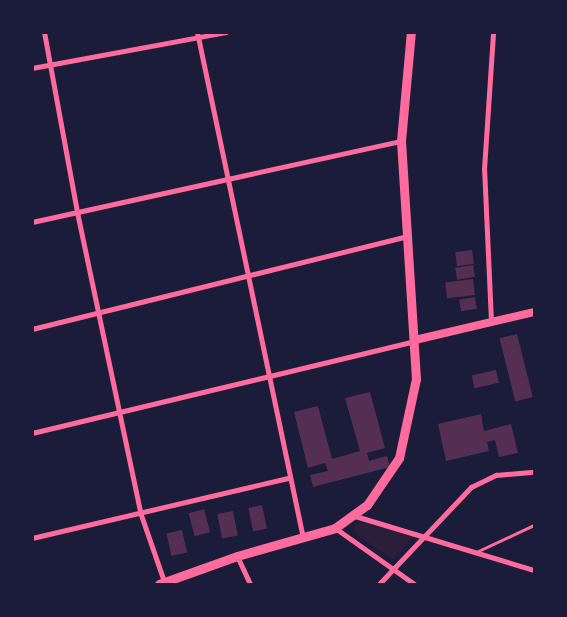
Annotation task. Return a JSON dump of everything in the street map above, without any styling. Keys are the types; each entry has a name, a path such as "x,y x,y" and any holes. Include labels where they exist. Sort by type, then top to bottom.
{"main road":[{"path":"163,584 237,556 335,528 355,516 379,491 399,458 416,379 416,340 405,236 401,141 411,32"}],"street":[{"path":"44,32 77,212 118,412 140,512 163,584"},
{"path":"32,68 197,35 226,32"},
{"path":"491,321 484,169 493,32"},
{"path":"197,35 245,276 302,538"},
{"path":"32,222 226,181 401,141"},
{"path":"32,329 405,236"},
{"path":"32,433 534,312"},
{"path":"379,584 427,537 471,487 496,475 534,472"},
{"path":"32,538 288,478"},
{"path":"355,516 534,570"},
{"path":"335,528 414,584"},
{"path":"237,556 250,584"}],"lane":[{"path":"476,552 534,525"}],"shaded area":[{"path":"368,523 413,537 394,560 355,534 354,528 358,524"}],"building":[{"path":"472,250 474,264 457,266 455,252"},
{"path":"473,265 475,277 457,280 455,268"},
{"path":"473,279 475,295 447,298 445,282"},
{"path":"475,297 477,309 461,311 459,300"},
{"path":"517,334 533,397 515,401 500,338"},
{"path":"496,370 499,383 475,388 472,376"},
{"path":"370,392 385,448 367,453 369,461 387,456 390,467 313,487 310,475 328,471 325,463 308,468 294,412 318,406 332,459 360,451 345,398"},
{"path":"481,414 484,431 511,424 518,453 499,457 495,440 487,442 489,451 446,461 438,424"},
{"path":"262,505 267,528 253,531 248,508"},
{"path":"204,509 210,532 195,536 189,513"},
{"path":"233,511 238,536 222,539 217,514"},
{"path":"182,530 187,552 172,556 166,534"}]}
